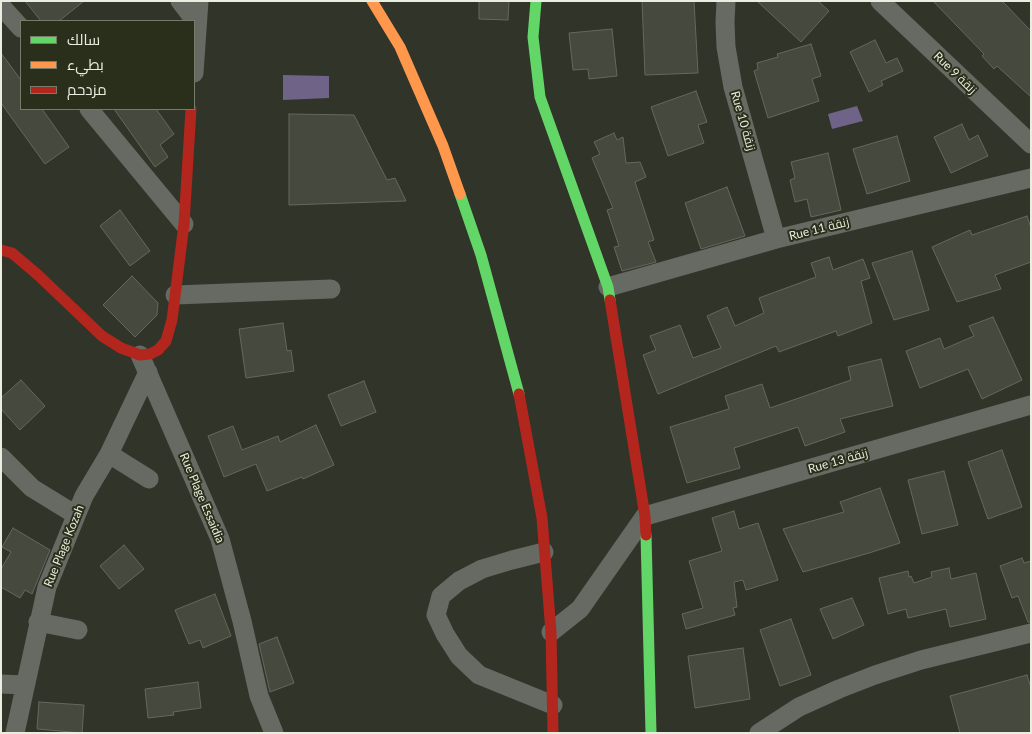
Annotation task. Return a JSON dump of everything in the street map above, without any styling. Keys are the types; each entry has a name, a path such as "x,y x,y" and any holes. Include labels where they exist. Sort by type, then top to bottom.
{"street":[{"path":"180,1 195,20"},
{"path":"195,56 199,1"},
{"path":"372,1 400,47 444,146 481,255 520,396 542,518 551,632 553,733"},
{"path":"536,1 533,37 540,96 608,287 646,516 652,733"},
{"name":"Rue 10 زنقة","path":"726,1 726,47 733,87 776,239"},
{"name":"Rue 9 زنقة","path":"880,1 1031,144"},
{"path":"1,6 20,27"},
{"path":"90,110 184,224"},
{"name":"Rue Plage Kozah","path":"15,733 47,587 84,496 109,454 146,360 166,340 172,320 184,224 192,110"},
{"name":"Rue 11 زنقة","path":"608,287 776,239 1031,178"},
{"path":"1,250 12,253 18,258 102,336 146,360"},
{"path":"175,295 331,289"},
{"name":"Rue Plage Essaidia","path":"146,360 220,539 242,621 259,696 274,733"},
{"name":"Rue 13 زنقة","path":"646,516 1031,405"},
{"path":"109,454 149,479"},
{"path":"1,457 32,488 76,515"},
{"path":"551,632 580,609 646,516"},
{"path":"544,552 482,569 459,581 441,596 436,615 444,634 459,656 479,675 553,704"},
{"path":"38,622 78,630"},
{"path":"759,733 799,707 875,675 921,660 1031,633"},
{"path":"1,684 25,685"}],"shaded area":[{"path":"283,75 329,76 329,98 283,100"},
{"path":"857,106 863,121 832,129 828,114"}],"building":[{"path":"25,1 84,1 60,20 40,20"},
{"path":"479,1 509,1 508,20 479,19"},
{"path":"642,1 694,1 698,73 645,75"},
{"path":"757,1 818,1 829,11 801,42"},
{"path":"933,1 1002,1 1031,31 1031,97 997,66 994,69 982,56 984,54"},
{"path":"612,29 617,76 589,79 588,69 573,70 569,33"},
{"path":"875,40 886,63 897,58 903,71 881,81 883,85 869,92 850,52"},
{"path":"811,44 821,76 812,79 819,101 768,118 754,71 758,69 757,63 778,57 777,54"},
{"path":"1,53 20,79 20,110 43,110 69,147 45,164 1,103"},
{"path":"696,91 707,122 698,125 704,143 668,156 651,107"},
{"path":"115,110 157,110 174,134 160,145 168,157 155,167"},
{"path":"289,114 354,115 387,180 395,178 406,201 289,205"},
{"path":"962,124 969,140 978,135 988,156 951,173 934,137"},
{"path":"614,133 617,140 623,137 626,163 640,162 646,177 635,182 654,240 648,242 656,262 622,271 614,247 619,246 607,210 613,208 592,158 600,154 594,142"},
{"path":"897,136 910,181 867,194 853,149"},
{"path":"828,153 841,210 811,217 807,199 795,202 790,180 795,178 791,162"},
{"path":"727,187 745,236 701,249 685,203"},
{"path":"120,210 150,251 130,266 100,226"},
{"path":"1027,216 1031,228 1031,262 995,275 1001,289 957,302 932,247 970,230 972,235"},
{"path":"912,251 929,310 894,320 872,263"},
{"path":"829,257 833,270 863,259 870,278 861,281 872,323 838,336 836,331 779,352 776,346 658,394 643,355 656,350 650,336 680,325 693,358 721,348 707,316 727,307 735,326 764,313 759,298 816,277 811,263"},
{"path":"132,276 158,303 157,315 135,337 103,305"},
{"path":"993,317 1022,380 982,399 968,369 920,388 906,351 940,338 944,349 974,336 969,326"},
{"path":"283,323 287,351 291,350 294,371 246,378 239,329"},
{"path":"881,359 893,406 840,419 845,432 805,446 798,427 734,448 740,468 687,483 670,427 729,409 725,396 762,384 770,408 851,380 848,367"},
{"path":"21,380 45,406 20,430 1,409 1,398"},
{"path":"364,381 376,412 341,426 328,395"},
{"path":"316,425 334,465 303,479 302,477 267,491 256,464 224,477 208,436 233,426 242,450 278,436 280,442"},
{"path":"1002,450 1022,507 988,519 968,462"},
{"path":"944,471 958,525 922,534 908,480"},
{"path":"880,488 900,543 803,572 783,529 844,512 840,502"},
{"path":"734,511 739,529 758,523 778,580 746,590 743,580 734,582 737,607 733,608 735,615 686,629 682,614 703,608 689,561 722,551 712,518"},
{"path":"13,528 50,550 32,594 25,590 20,598 1,587 1,569 11,552 2,547"},
{"path":"124,545 144,569 119,589 100,566"},
{"path":"1022,558 1024,563 1031,561 1031,622 1028,622 1018,596 1012,598 1000,566"},
{"path":"949,568 951,579 976,573 986,619 950,627 946,609 908,618 906,609 888,614 879,578 908,571 909,577 911,576 914,583 932,577 931,572"},
{"path":"215,594 231,636 203,648 200,640 189,644 175,610"},
{"path":"852,598 864,625 833,639 820,609"},
{"path":"791,619 811,675 780,686 760,630"},
{"path":"277,637 294,683 270,692 259,644"},
{"path":"743,648 750,699 695,708 688,656"},
{"path":"1027,675 1031,688 1031,733 960,733 950,696"},
{"path":"198,682 201,708 173,712 174,715 148,718 145,689"},
{"path":"39,702 84,705 82,733 37,729"}],"traffic: fast":[{"path":"536,1 533,37 540,97 608,287 610,300"},
{"path":"460,194 481,255 519,394"},
{"path":"646,535 651,733"}],"traffic: slow":[{"path":"372,1 400,47 443,146 460,194"}],"traffic: jam":[{"path":"1,250 12,253 38,275 102,336 121,348 140,355 150,354 158,350 166,341 172,320 184,224 191,110"},
{"path":"610,300 645,516 646,535"},
{"path":"519,394 542,518 551,632 553,733"}]}
